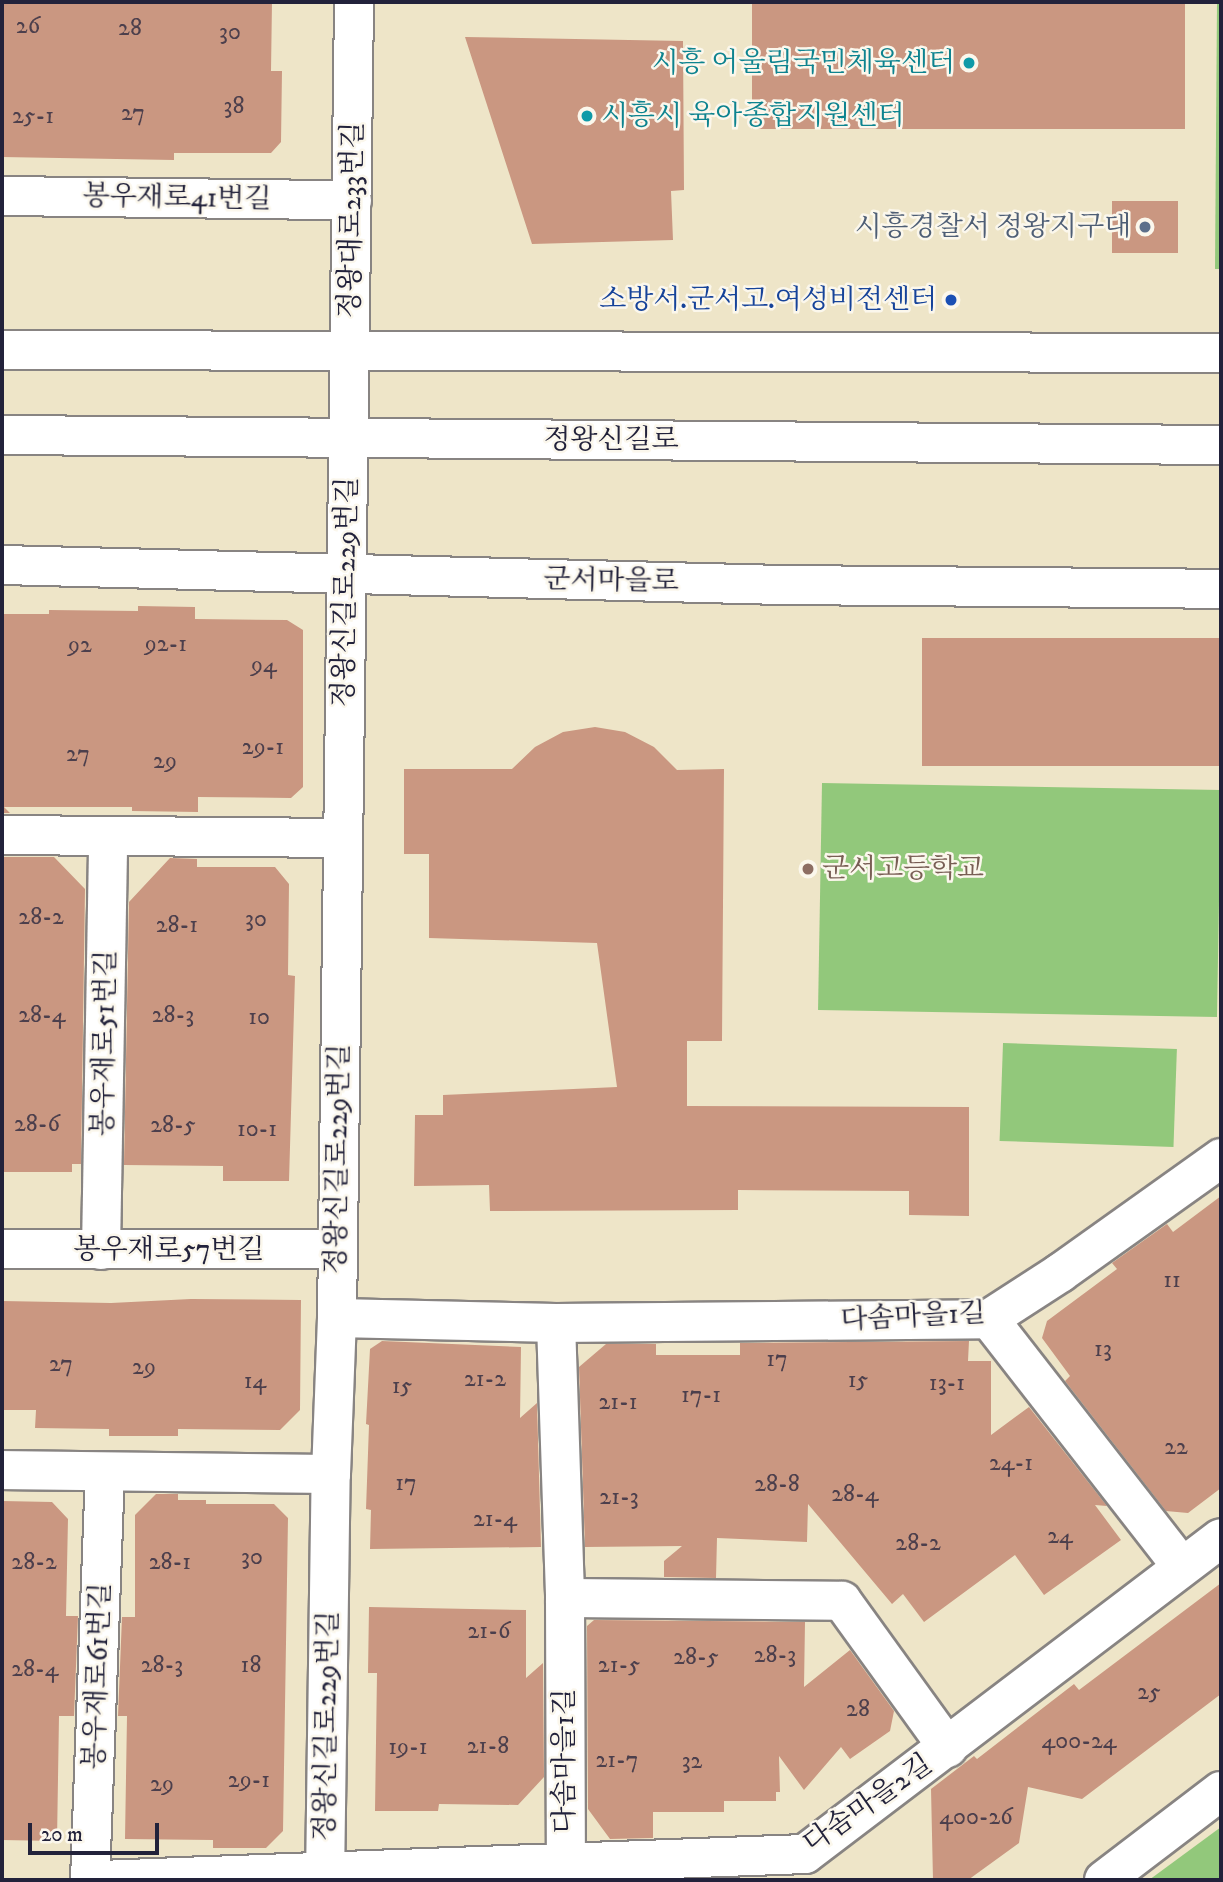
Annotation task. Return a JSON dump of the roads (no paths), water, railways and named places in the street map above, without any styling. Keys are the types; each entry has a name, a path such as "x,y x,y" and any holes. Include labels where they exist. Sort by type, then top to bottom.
{"street":[{"name":"정왕대로233번길","path":"349,438 354,2"},
{"name":"봉우재로41번길","path":"2,196 352,200"},
{"path":"2,350 350,353 1221,353"},
{"name":"정왕신길로","path":"2,435 1221,445"},
{"name":"정왕신길로229번길","path":"325,1877 331,1474 337,1318 349,438"},
{"name":"군서마을로","path":"2,565 783,585 1221,589"},
{"path":"2,835 343,838"},
{"name":"봉우재로51번길","path":"101,1250 108,836"},
{"name":"다솜마을1길","path":"337,1318 556,1323 989,1319 1060,1273 1221,1158"},
{"name":"봉우재로57번길","path":"2,1249 336,1250"},
{"path":"989,1319 1182,1567"},
{"name":"다솜마을1길","path":"556,1323 565,1598 566,1864"},
{"path":"2,1470 331,1474"},
{"name":"봉우재로61번길","path":"90,1880 105,1472"},
{"name":"다솜마을2길","path":"100,1880 325,1877 804,1854 948,1748 1221,1538"},
{"name":"다솜마을2길","path":"565,1598 842,1601 948,1748"},
{"path":"1104,1880 1221,1791"}],"place":[{"name":"시흥 어울림국민체육센터","path":"969,63"},
{"name":"시흥시 육아종합지원센터","path":"587,116"},
{"name":"시흥경찰서 정왕지구대","path":"1145,227"},
{"name":"소방서.군서고.여성비전센터","path":"951,300"},
{"name":"군서고등학교","path":"808,869"}]}
